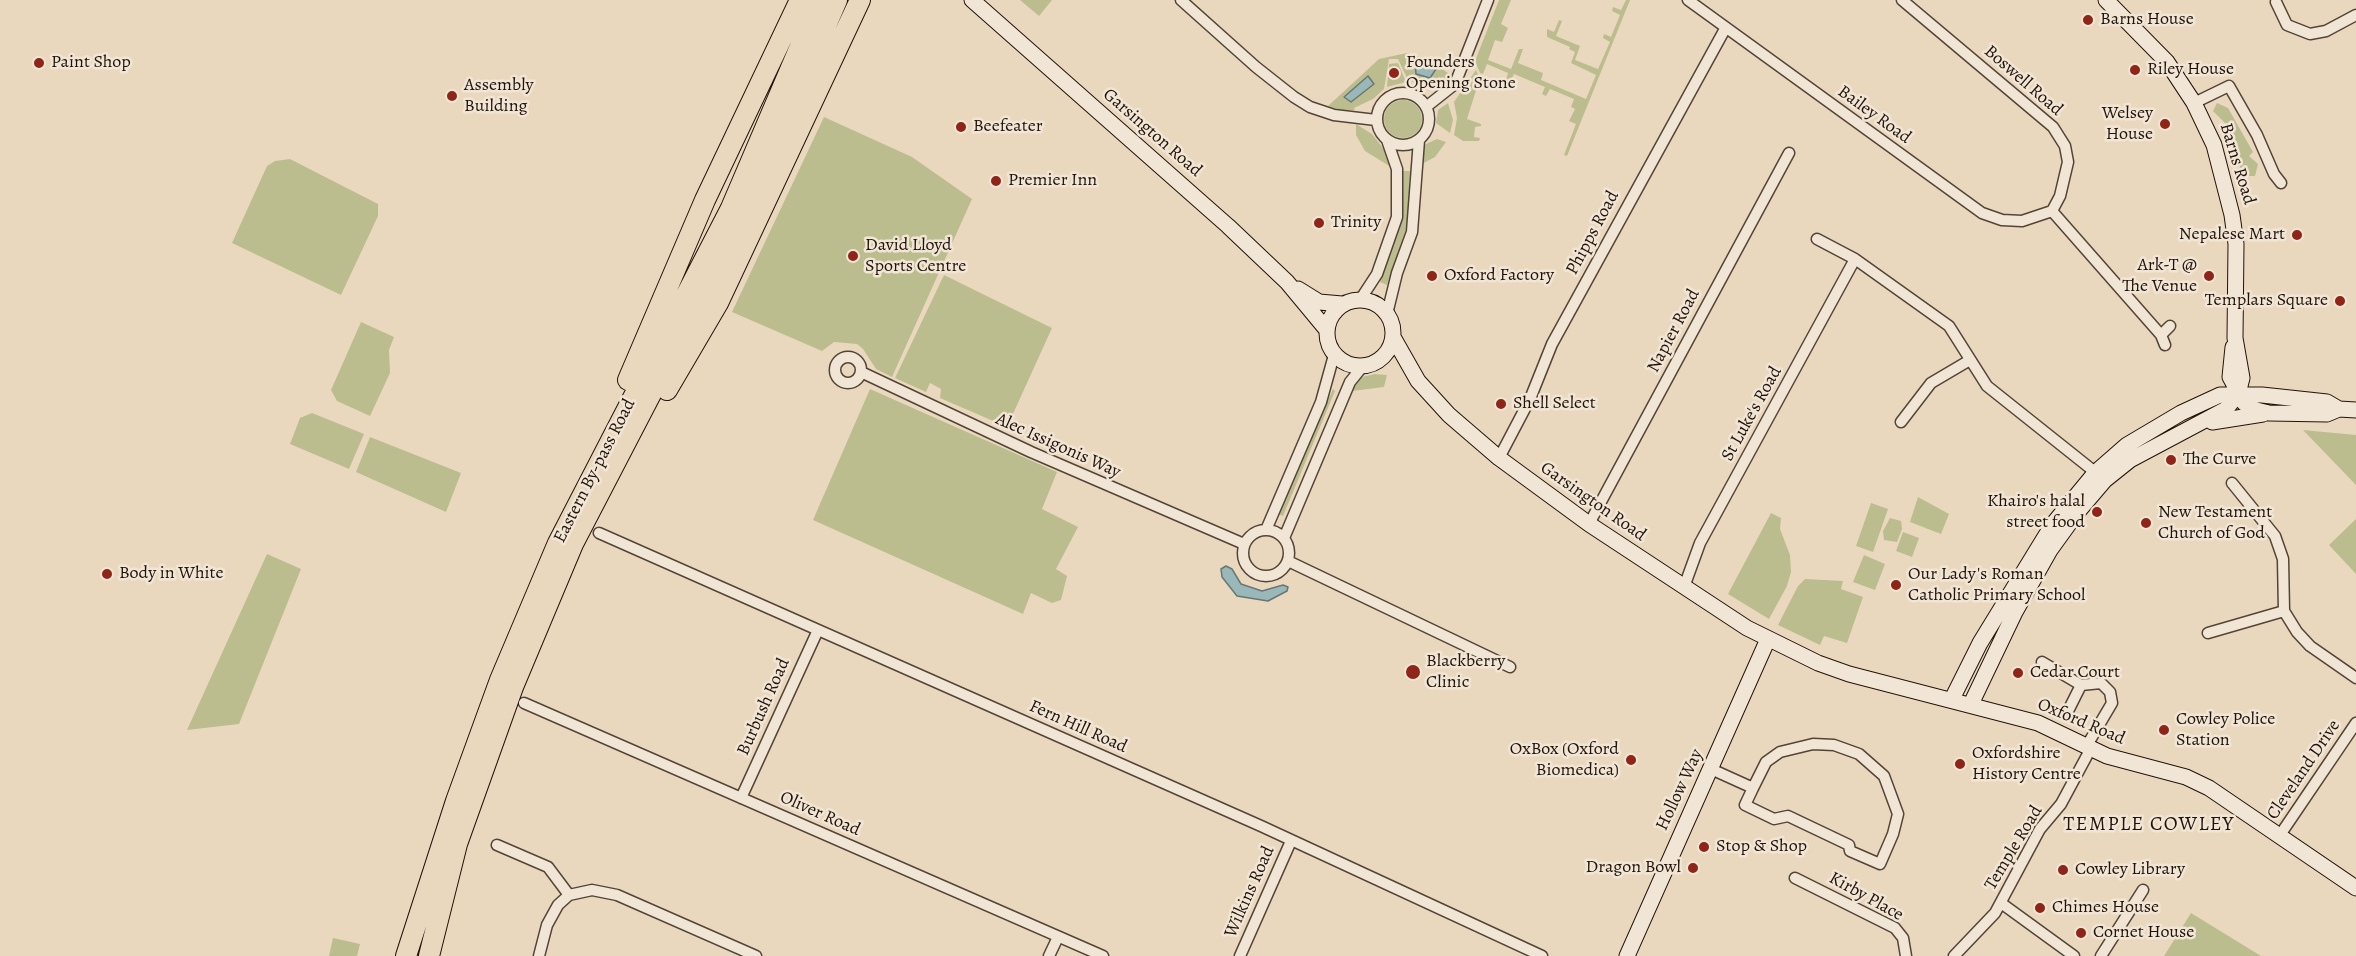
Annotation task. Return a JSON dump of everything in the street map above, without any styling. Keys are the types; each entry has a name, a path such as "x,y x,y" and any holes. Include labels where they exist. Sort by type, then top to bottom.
{"highway":[{"path":"558,543 591,456 657,317 705,200 801,0"},
{"name":"Eastern By-pass Road","path":"406,956 456,801 500,680 558,543 731,208 820,0"},
{"name":"Eastern By-pass Road","path":"429,956 457,844 513,687 573,544 744,215 837,0"},
{"path":"631,431 651,412 668,388 718,303 860,0"}],"main road":[{"name":"Garsington Road","path":"972,0 1228,226 1287,282"},
{"path":"980,0 988,15"},
{"name":"Barns Road","path":"2106,0 2167,62 2194,103 2214,145 2232,215 2236,244 2235,339 2230,377 2238,394"},
{"path":"1287,282 1319,302 1342,304 1360,300 1377,304 1387,314 1393,326 1393,337 1382,359 1363,366 1345,364 1334,355 1327,342 1326,329 1333,313 1342,304"},
{"path":"1287,282 1326,329"},
{"name":"Garsington Road","path":"1393,337 1412,375 1449,416 1499,458 1589,524 1768,639"},
{"name":"Garsington Road","path":"1382,359 1412,375"},
{"path":"2238,394 2252,409 2269,413"},
{"path":"1971,704 2015,612 2044,559 2100,476 2146,449 2195,427 2226,409 2238,394"},
{"path":"1952,699 1980,643 2053,524 2127,445 2165,422 2220,395 2238,394 2327,402 2339,409"},
{"path":"2195,427 2269,413 2327,414 2339,409 2356,410"},
{"name":"Oxford Road","path":"1768,639 1849,674 2038,723 2088,749 2186,777 2209,788 2356,888"},
{"name":"Hollow Way","path":"1627,956 1768,639"}],"street":[{"path":"1181,0 1256,67 1310,107 1334,115 1377,120"},
{"path":"1426,107 1455,84 1488,0"},
{"name":"Bailey Road","path":"1688,0 1982,213 2002,220 2022,221 2052,211"},
{"name":"Boswell Road","path":"1902,0 2053,127 2065,146 2068,162 2063,187 2052,211"},
{"path":"2276,2 2288,25 2310,34 2326,31 2356,15"},
{"name":"Phipps Road","path":"1499,458 1530,399 1552,344 1725,29"},
{"path":"2194,103 2229,86 2257,135 2274,174 2281,183"},
{"path":"1360,300 1377,274 1397,217 1397,169 1377,120 1382,102 1395,94 1417,97 1426,107 1429,124 1419,140 1412,232 1397,273 1387,314"},
{"path":"1387,140 1405,145 1419,140"},
{"name":"Napier Road","path":"1589,524 1788,153"},
{"path":"2052,211 2163,340 2170,326"},
{"path":"1817,239 1855,259 1949,326 1987,386 2100,476"},
{"name":"St Luke's Road","path":"1684,587 1700,543 1855,259"},
{"path":"1266,530 1322,402 1334,355"},
{"path":"1902,422 1930,383 1970,360"},
{"path":"1284,538 1350,382 1363,366"},
{"name":"Alec Issigonis Way","path":"861,372 1030,452 1244,544"},
{"path":"2232,483 2275,536 2281,548 2284,611 2310,646 2356,678"},
{"path":"1266,530 1284,538 1289,550 1288,561 1284,568 1272,576 1257,574 1246,565 1243,559 1244,544 1253,533 1266,530"},
{"name":"Fern Hill Road","path":"599,533 1291,841 1542,956"},
{"path":"1288,561 1510,667"},
{"path":"2208,633 2284,611"},
{"name":"Burbush Road","path":"741,798 818,630"},
{"path":"2042,662 2080,685 2101,683 2110,692 2112,703 2088,749"},
{"path":"2066,715 2080,685"},
{"name":"Oliver Road","path":"524,703 1103,956"},
{"name":"Cleveland Drive","path":"2280,835 2356,723"},
{"path":"1813,744 1834,745 1858,754 1884,776 1898,814 1893,834 1880,864 1850,851 1849,845 1788,816 1773,819 1745,805 1753,788 1766,762 1780,752 1813,744"},
{"name":"Temple Road","path":"1954,956 1989,921 2001,903 2040,829 2061,804 2088,749"},
{"path":"1712,769 1753,788"},
{"name":"Wilkins Road","path":"1240,956 1291,841"},
{"path":"497,845 548,867 569,895"},
{"name":"Kirby Place","path":"1795,878 1844,901 1863,915 1895,928 1903,938 1906,956"},
{"path":"539,956 547,925 558,905 569,895 592,890 617,895 748,954"},
{"path":"2101,956 2143,890"},
{"path":"2001,903 2074,956"},
{"path":"1049,956 1058,937"}],"green space":[{"path":"1020,0 1052,0 1039,16"},
{"path":"1499,0 1511,0 1501,24 1508,28 1502,42 1495,40 1488,60 1511,69 1519,49 1523,49 1518,63 1543,73 1541,80 1586,99 1596,75 1571,63 1575,52 1569,49 1570,47 1547,37 1547,29 1554,32 1559,20 1562,21 1556,36 1580,46 1575,60 1598,69 1610,42 1603,38 1604,34 1611,37 1620,15 1612,11 1613,7 1621,10 1626,0 1630,0 1567,156 1564,155 1576,124 1569,121 1575,109 1571,107 1574,99 1550,89 1546,96 1542,94 1545,87 1514,74 1510,82 1506,80 1508,73 1487,64 1483,74 1480,73 1475,61"},
{"path":"1407,53 1428,59 1452,76 1449,82 1435,88 1421,88 1407,78 1398,59 1389,59 1384,89 1373,99 1354,108 1355,110 1341,110 1328,106 1379,59"},
{"path":"1398,63 1406,82 1387,87 1389,64"},
{"path":"1476,70 1480,78 1467,119 1481,124 1475,127 1474,137 1480,138 1479,141 1463,141 1454,135 1457,118 1454,102"},
{"path":"1403,100 1417,105 1422,119 1417,133 1403,138 1389,133 1384,119 1389,105"},
{"path":"1448,103 1453,120 1450,133 1436,123 1438,110"},
{"path":"2217,103 2228,108 2253,152 2249,156 2258,164 2255,176 2247,176 2241,171 2234,145 2236,143 2229,127 2213,111"},
{"name":"David Lloyd Sports Centre","path":"824,117 912,157 972,199 892,377 876,369 857,344 834,342 822,351 732,312"},
{"path":"1356,124 1372,134 1386,152 1391,167 1365,151 1356,135"},
{"path":"1437,139 1446,142 1435,157 1422,164 1424,145"},
{"path":"290,159 378,204 378,216 341,295 232,243 267,166 275,161"},
{"path":"1403,171 1410,171 1408,223 1387,285 1380,282 1400,227"},
{"path":"944,275 1052,328 1007,427 940,398 941,389 930,383 926,392 895,378"},
{"path":"361,322 394,337 389,350 390,373 370,416 337,401 331,390"},
{"path":"1375,374 1387,375 1384,387 1352,391 1350,389 1362,377"},
{"path":"870,389 1057,472 1042,509 1078,527 1056,569 1067,576 1061,600 1052,603 1031,593 1023,614 813,520"},
{"path":"1333,389 1335,391 1283,516 1278,514"},
{"path":"312,413 364,434 349,469 290,444 300,418"},
{"path":"2303,430 2356,435 2356,485"},
{"path":"370,437 461,473 446,512 356,472"},
{"path":"1918,497 1949,514 1941,534 1910,522"},
{"path":"1871,503 1888,509 1873,552 1856,546"},
{"path":"1771,513 1781,518 1780,529 1790,555 1791,572 1787,586 1769,619 1728,594"},
{"path":"1890,518 1901,521 1902,529 1897,542 1884,540 1883,531"},
{"path":"2356,519 2356,574 2329,545"},
{"path":"1903,532 1919,538 1912,557 1896,551"},
{"path":"267,554 301,569 239,724 187,730"},
{"path":"1864,555 1885,564 1875,590 1853,582"},
{"path":"1805,579 1843,581 1841,589 1863,597 1847,643 1824,636 1820,645 1778,625 1798,586"},
{"path":"2191,913 2261,956 2164,956"},
{"path":"333,938 360,944 357,956 329,956"}],"water":[{"path":"1426,61 1436,69 1430,78 1416,74 1415,63"},
{"path":"1368,76 1374,84 1351,102 1344,97"},
{"path":"1226,566 1232,569 1241,584 1262,591 1283,585 1288,587 1287,591 1268,601 1237,596 1222,577 1221,569"}],"place":[{"name":"Barns House","path":"2088,20"},
{"name":"Paint Shop","path":"39,63"},
{"name":"Riley House","path":"2135,70"},
{"name":"Founders Opening Stone","path":"1394,73"},
{"name":"Assembly Building","path":"452,96"},
{"name":"Welsey House","path":"2165,124"},
{"name":"Beefeater","path":"961,127"},
{"name":"Premier Inn","path":"996,181"},
{"name":"Trinity","path":"1319,223"},
{"name":"Nepalese Mart","path":"2297,235"},
{"name":"David Lloyd Sports Centre","path":"853,256"},
{"name":"Oxford Factory","path":"1432,276"},
{"name":"Ark-T @ The Venue","path":"2209,276"},
{"name":"Templars Square","path":"2340,301"},
{"name":"Shell Select","path":"1501,404"},
{"name":"The Curve","path":"2171,460"},
{"name":"Khairo's halal street food","path":"2097,512"},
{"name":"New Testament Church of God","path":"2146,523"},
{"name":"Body in White","path":"107,574"},
{"name":"Our Lady's Roman Catholic Primary School","path":"1896,585"},
{"name":"Blackberry Clinic","path":"1413,672"},
{"name":"Cedar Court","path":"2018,673"},
{"name":"Cowley Police Station","path":"2164,730"},
{"name":"OxBox (Oxford Biomedica)","path":"1631,760"},
{"name":"Oxfordshire History Centre","path":"1960,764"},
{"name":"Stop & Shop","path":"1704,847"},
{"name":"Dragon Bowl","path":"1693,868"},
{"name":"Cowley Library","path":"2063,870"},
{"name":"Chimes House","path":"2040,908"},
{"name":"Cornet House","path":"2081,933"}],"district":[{"name":"TEMPLE COWLEY","path":"2149,825"}]}
